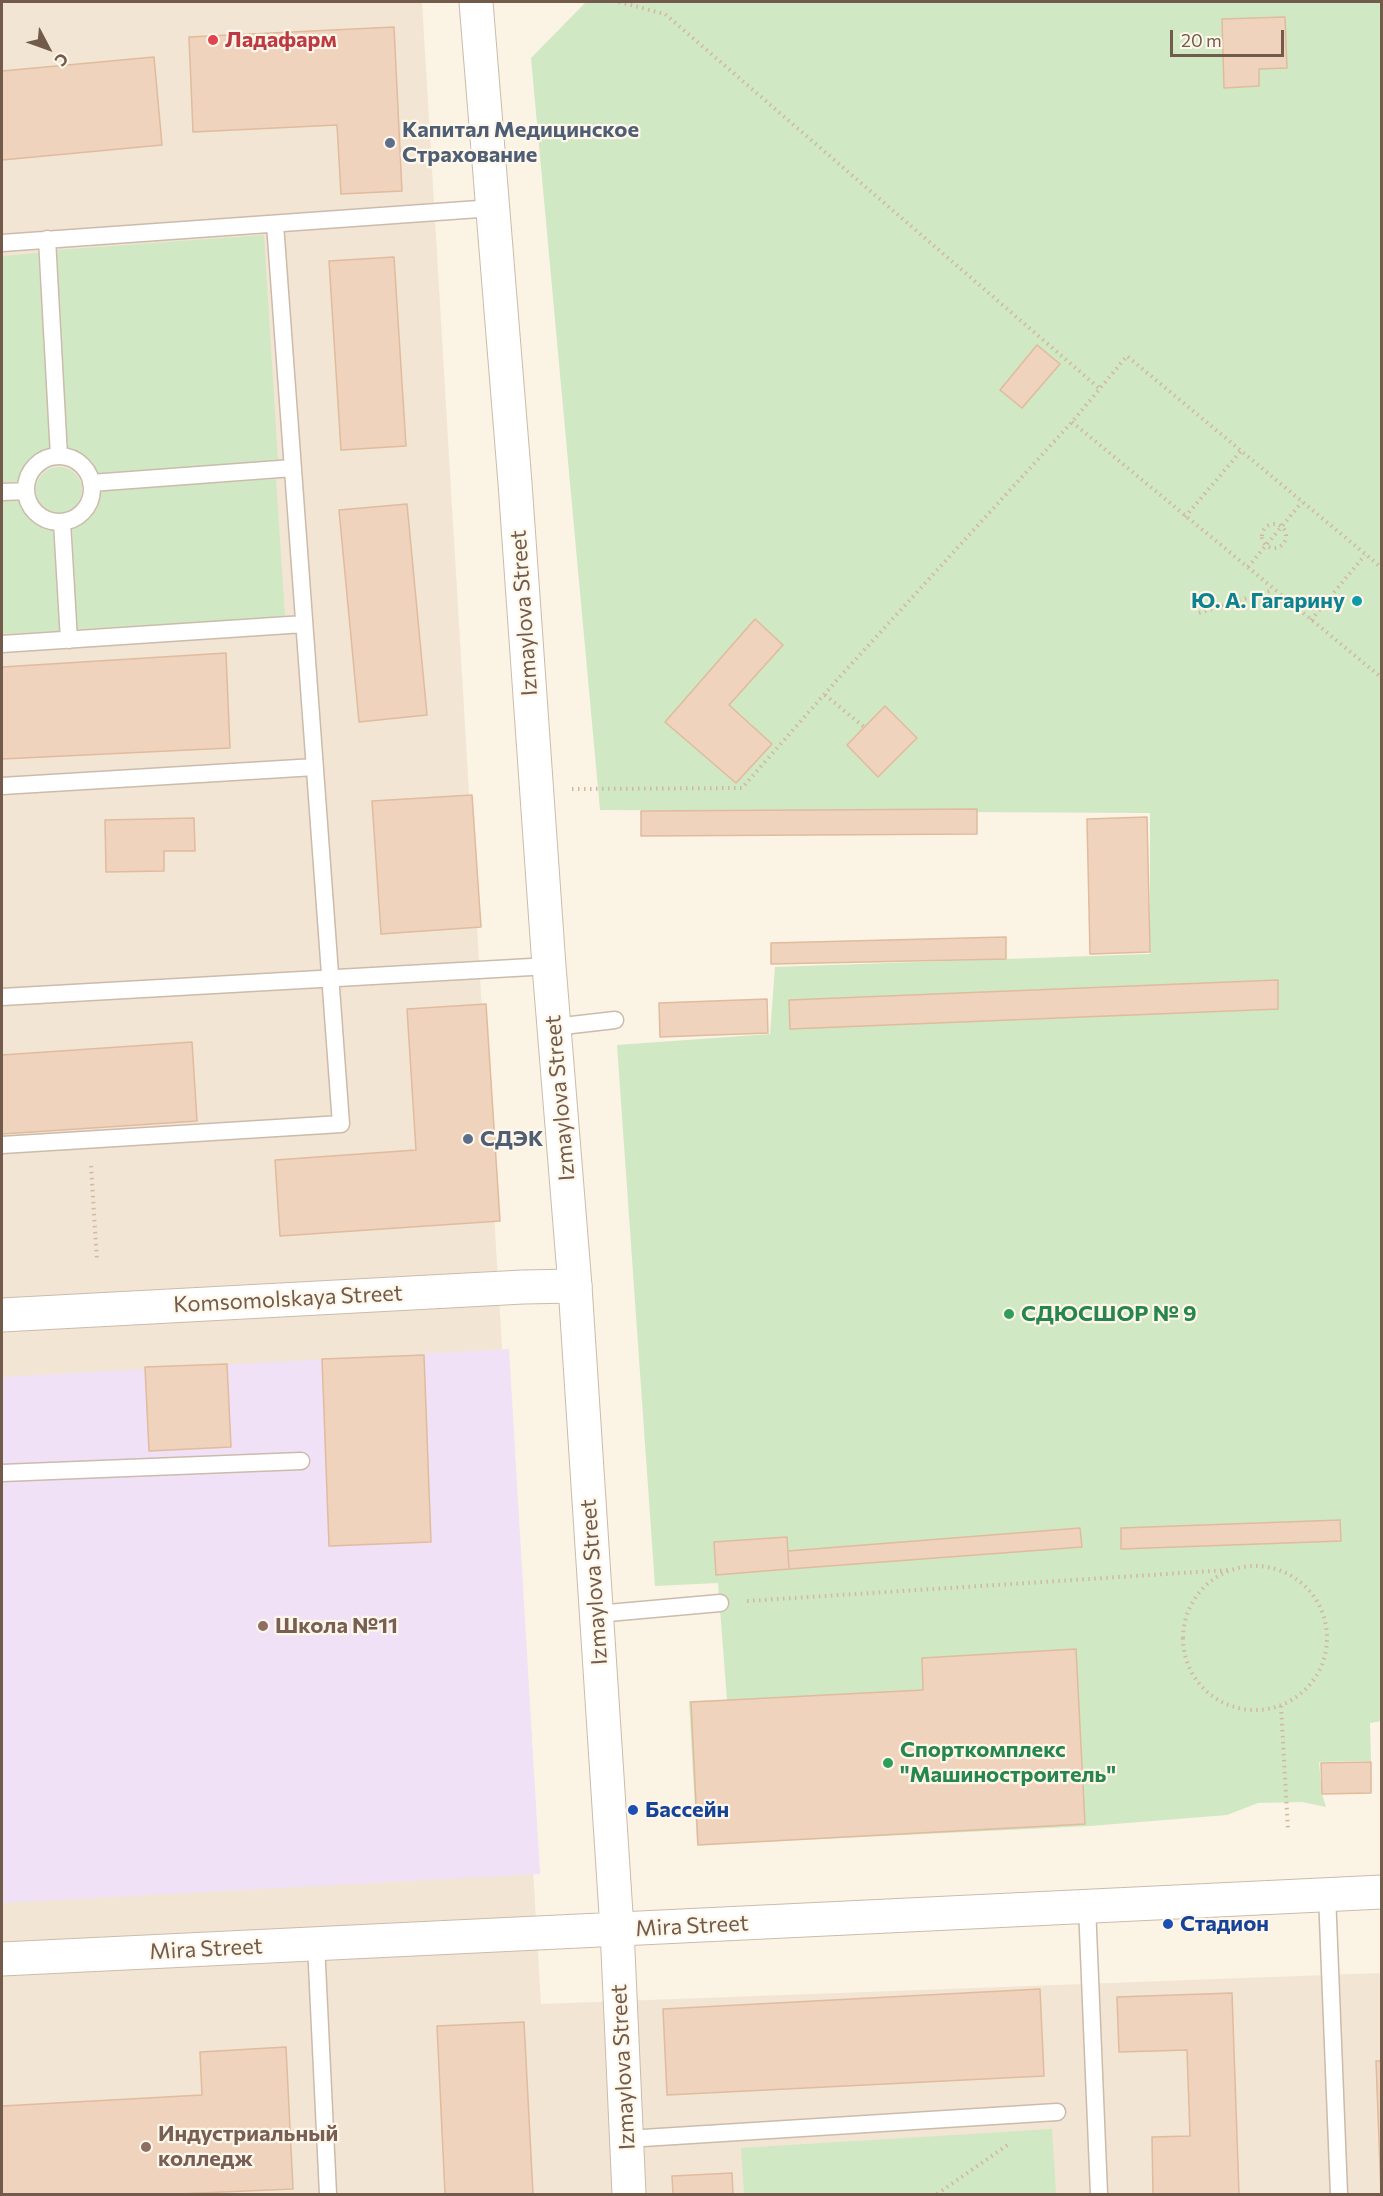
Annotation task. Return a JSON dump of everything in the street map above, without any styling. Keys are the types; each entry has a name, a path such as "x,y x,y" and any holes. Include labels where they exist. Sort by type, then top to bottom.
{"street":[{"name":"Izmaylova Street","path":"476,2 515,483 549,966 575,1286 617,1929 629,2194"},
{"name":"Komsomolskaya Street","path":"2,1315 575,1286"},
{"name":"Mira Street","path":"2,1959 1382,1892"}],"lane":[{"path":"2,243 493,208"},
{"path":"2,1145 341,1124 275,224"},
{"path":"47,239 59,456"},
{"path":"59,456 80,464 87,472 91,483 92,493 88,504 73,519 51,522 34,510 28,501 27,480 32,471 39,463 59,456"},
{"path":"91,483 293,468"},
{"path":"2,492 26,491"},
{"path":"62,522 69,640"},
{"path":"2,644 304,624"},
{"path":"2,786 315,766"},
{"path":"2,996 549,966"},
{"path":"554,1027 615,1020"},
{"path":"2,1473 301,1461"},
{"path":"597,1614 720,1603"},
{"path":"1327,1894 1339,2194"},
{"path":"1087,1906 1099,2194"},
{"path":"316,1944 327,2194"},
{"path":"627,2139 1057,2112"}],"path":[{"path":"619,2 665,14 1100,389"},
{"path":"537,789 742,788 1072,422 1127,356 1382,568"},
{"path":"1072,422 1382,678"},
{"path":"1185,517 1241,451"},
{"path":"1248,567 1302,502"},
{"path":"1270,524 1282,527 1286,534 1285,542 1275,549 1266,546 1262,538 1264,530 1270,524"},
{"path":"1311,620 1365,555"},
{"path":"1199,613 1274,590"},
{"path":"825,694 864,727"},
{"path":"89,1140 97,1261"},
{"path":"720,1603 1228,1570 1252,1565 1278,1569 1299,1580 1317,1599 1327,1622 1328,1647 1322,1669 1309,1688 1291,1702 1269,1710 1247,1711 1224,1705 1205,1692 1191,1674 1183,1653 1183,1628 1191,1604 1206,1584 1228,1570"},
{"path":"1281,1706 1288,1830"},
{"path":"937,2194 1011,2144"}],"shaded area":[{"path":"2,2 422,2 541,2004 1381,1973 1381,2194 2,2194"},
{"name":"Школа №11","path":"509,1349 540,1874 2,1903 2,1377"}],"green space":[{"path":"586,2 1381,2 1382,1721 1370,1723 1371,1761 1319,1762 1322,1794 1326,1807 1302,1802 1258,1803 1227,1815 1090,1826 697,1845 689,1701 727,1700 718,1583 655,1586 617,1045 770,1034 775,967 1150,954 1150,813 600,810 531,58"},
{"path":"264,235 278,462 96,474 83,459 66,452 57,250"},
{"path":"38,253 50,448 30,460 20,481 2,482 2,256"},
{"path":"59,467 75,474 82,490 75,506 59,513 43,506 36,490 43,474"},
{"path":"276,479 285,618 77,629 72,527 90,511 98,490"},
{"path":"20,500 34,519 55,529 60,631 2,634 2,501"},
{"path":"1052,2129 1056,2194 744,2194 741,2148"}],"building":[{"path":"1285,17 1287,68 1259,69 1259,86 1224,88 1222,19"},
{"path":"394,27 402,191 341,194 337,125 193,132 189,37"},
{"path":"154,57 162,145 2,160 2,71"},
{"path":"394,257 406,446 341,450 329,261"},
{"path":"1037,345 1060,364 1022,408 1000,390"},
{"path":"407,504 427,715 359,722 339,510"},
{"path":"755,619 783,645 729,705 772,744 736,783 665,722"},
{"path":"226,653 230,748 2,759 2,667"},
{"path":"885,706 917,738 878,777 847,745"},
{"path":"472,795 481,927 381,934 372,801"},
{"path":"977,809 977,834 641,836 641,811"},
{"path":"1147,817 1150,952 1090,954 1087,819"},
{"path":"194,818 195,851 164,851 164,871 106,872 105,820"},
{"path":"1006,937 1006,959 771,964 771,943"},
{"path":"1278,980 1278,1009 790,1029 789,1000"},
{"path":"767,999 768,1033 660,1037 659,1003"},
{"path":"486,1004 500,1221 280,1236 275,1160 416,1150 407,1009"},
{"path":"192,1042 197,1121 2,1134 2,1055"},
{"path":"424,1355 431,1542 329,1546 322,1359"},
{"path":"227,1364 231,1447 149,1451 145,1367"},
{"path":"1340,1520 1341,1541 1121,1549 1121,1528"},
{"path":"1080,1528 1082,1547 789,1569 788,1551"},
{"path":"787,1537 789,1569 716,1575 714,1542"},
{"name":"Спорткомплекс \"Машиностроитель\"","path":"1076,1649 1085,1824 698,1845 691,1702 923,1690 922,1658"},
{"path":"1371,1762 1371,1793 1322,1794 1321,1763"},
{"path":"1040,1989 1044,2076 667,2095 663,2009"},
{"path":"1232,1993 1239,2194 1153,2194 1152,2137 1190,2136 1187,2050 1119,2052 1117,1997"},
{"path":"524,2022 533,2194 445,2194 437,2026"},
{"name":"Индустриальный колледж","path":"286,2047 293,2189 177,2194 2,2194 2,2106 202,2095 200,2052"},
{"path":"1376,2061 1382,2061 1382,2194 1381,2194"},
{"path":"732,2173 733,2194 673,2194 672,2176"}],"place":[{"name":"Ладафарм","path":"213,40"},
{"name":"Капитал Медицинское Страхование","path":"390,143"},
{"name":"Ю. А. Гагарину","path":"1357,601"},
{"name":"СДЭК","path":"468,1139"},
{"name":"СДЮСШОР № 9","path":"1009,1314"},
{"name":"Школа №11","path":"263,1626"},
{"name":"Спорткомплекс \"Машиностроитель\"","path":"888,1763"},
{"name":"Бассейн","path":"633,1810"},
{"name":"Стадион","path":"1168,1924"},
{"name":"Индустриальный колледж","path":"146,2147"}]}
